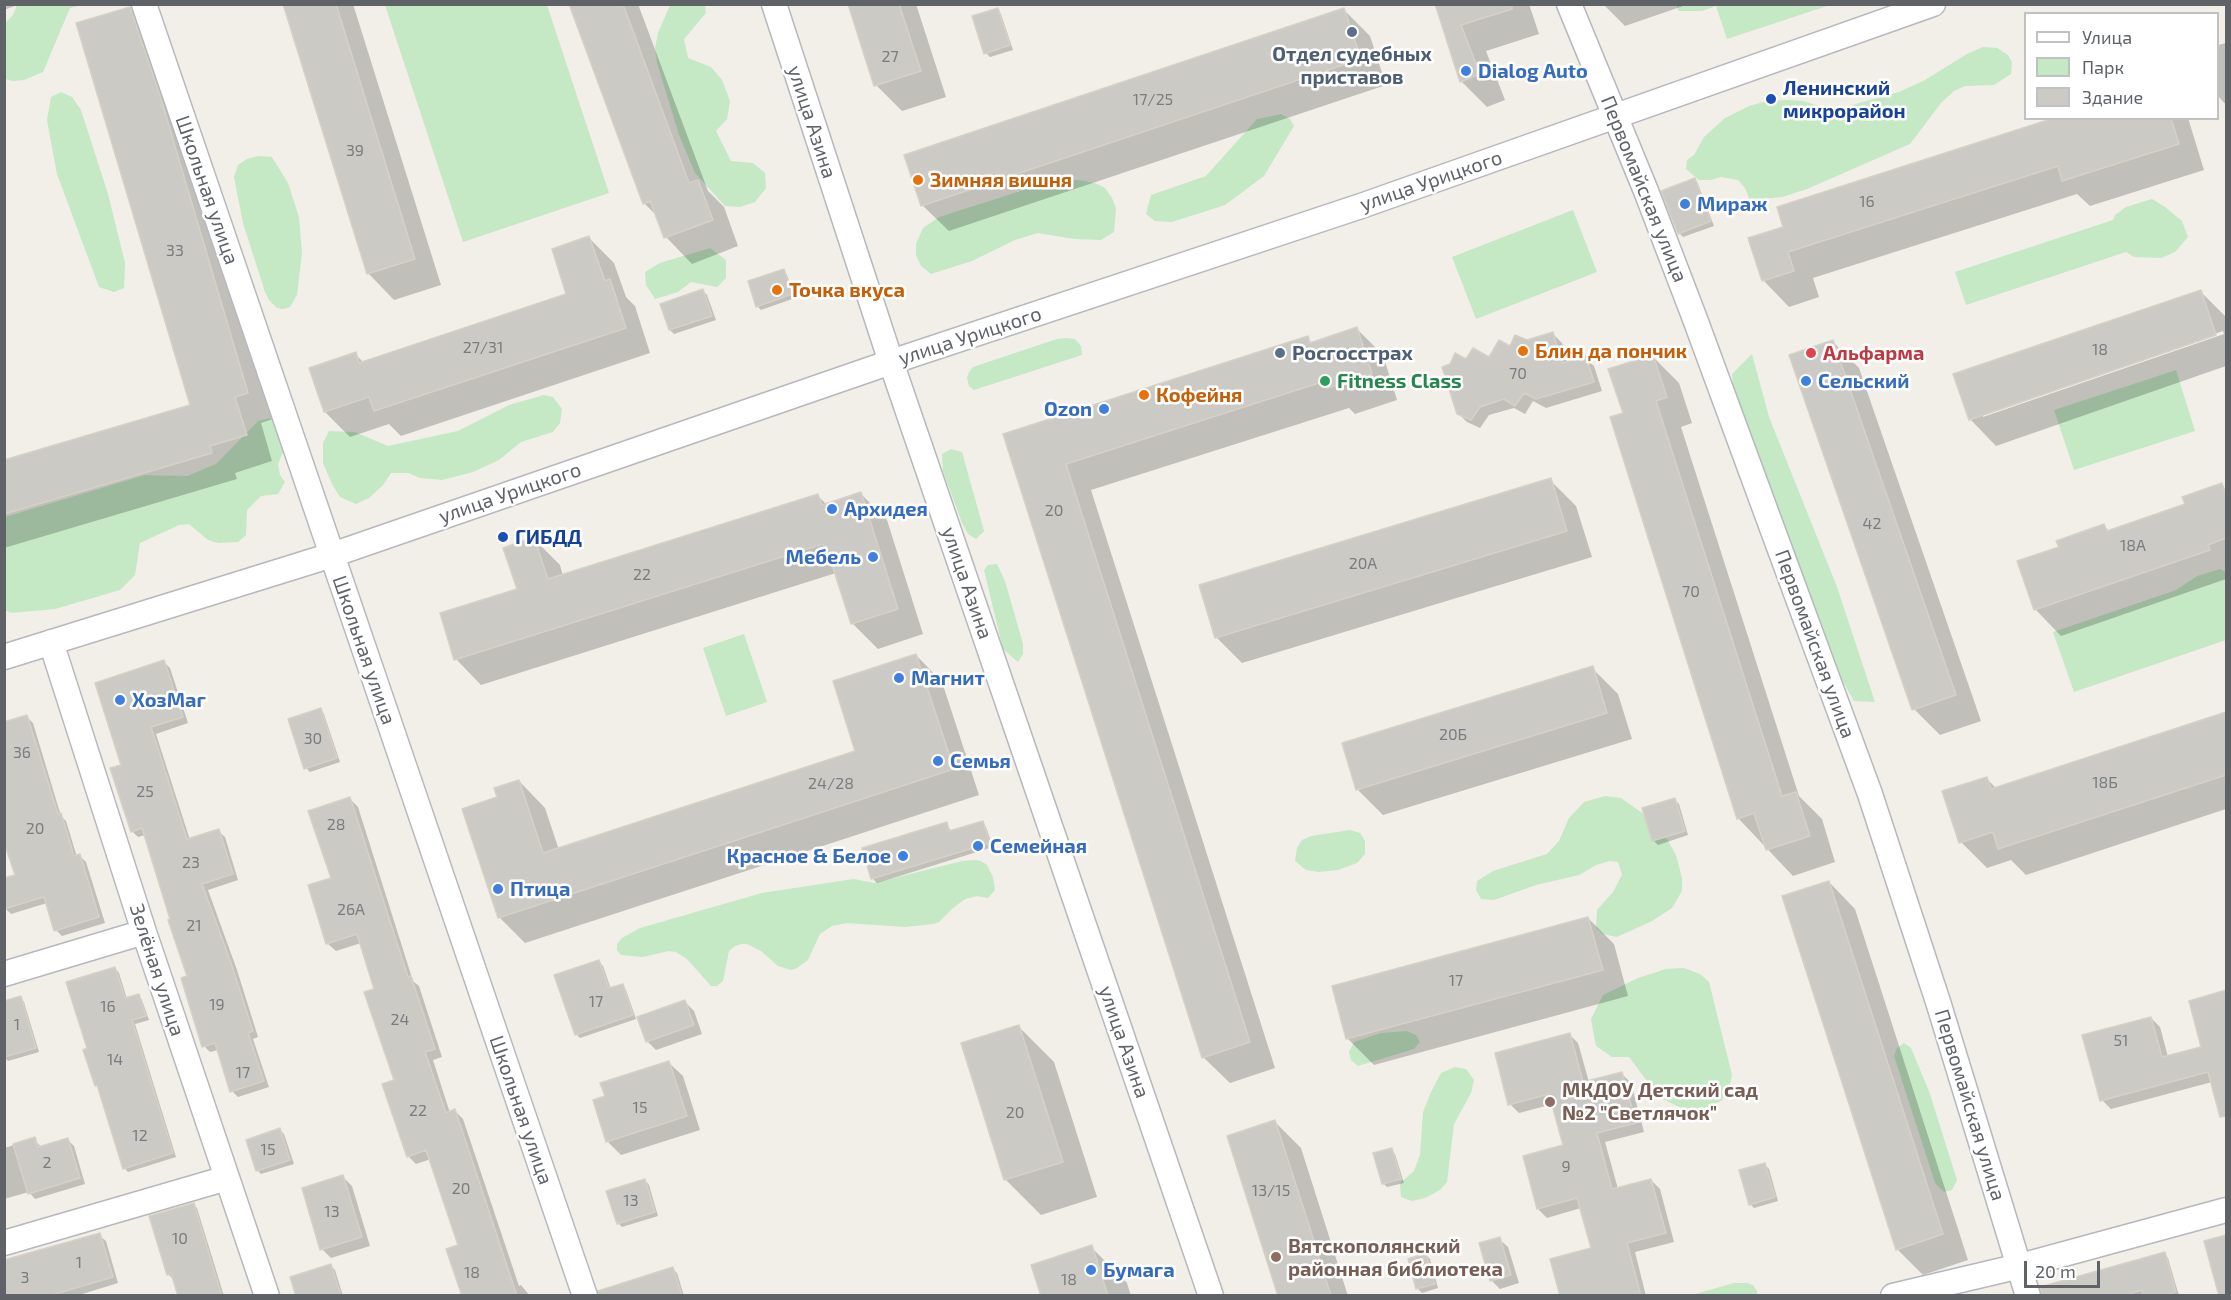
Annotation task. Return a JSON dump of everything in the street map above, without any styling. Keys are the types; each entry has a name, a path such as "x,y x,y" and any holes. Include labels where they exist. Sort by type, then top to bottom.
{"street":[{"name":"Школьная улица","path":"144,4 585,1296"},
{"name":"улица Азина","path":"774,4 891,362 1211,1296"},
{"name":"Первомайская улица","path":"1569,4 1691,310 1876,813 1939,1005 2028,1296"},
{"name":"улица Урицкого","path":"4,657 332,555 891,362 1361,206 1933,4"},
{"name":"Зелёная улица","path":"51,642 144,932 267,1296"},
{"path":"4,974 144,932"},
{"path":"4,1243 227,1178"},
{"path":"1893,1296 2020,1266 2226,1210"}],"green space":[{"path":"1675,4 1830,5 1727,39 1716,6 1702,11 1679,11"},
{"path":"17,5 83,5 70,8 43,72 24,80 13,81 5,79 4,24 13,15"},
{"path":"385,5 547,5 609,193 463,242"},
{"path":"670,5 705,5 706,13 684,39 688,58 711,67 722,80 730,101 727,119 716,131 731,161 753,163 765,173 766,188 755,202 740,207 725,206 695,173 679,135 657,63 655,48 658,33"},
{"path":"1983,47 1997,48 2008,55 2012,62 2011,74 1994,85 1965,86 1954,91 1941,103 1910,144 1807,189 1782,197 1750,200 1745,188 1738,180 1721,177 1699,180 1686,169 1687,160 1694,155 1704,137 1725,118 1749,106 1767,101 1789,100 1803,101 1828,109 1852,105 1899,92"},
{"path":"61,92 72,97 81,110 108,194 125,263 124,288 114,292 99,287 57,174 47,120 51,97"},
{"path":"1281,114 1290,119 1294,126 1264,176 1225,205 1172,222 1155,221 1146,214 1151,195 1206,176 1257,119"},
{"path":"258,156 272,157 288,183 299,217 302,253 297,295 290,307 283,309 277,308 265,292 243,223 234,177 238,165"},
{"path":"1055,180 1078,180 1095,183 1105,188 1116,208 1114,232 1101,240 1075,239 1038,233 1015,240 972,261 931,274 921,266 916,255 916,244 923,228 939,217"},
{"path":"2152,199 2182,221 2188,237 2175,252 2161,258 2134,257 2126,252 1966,305 1955,272 2113,220 2115,215 2126,207"},
{"path":"1573,210 1597,272 1476,319 1452,257"},
{"path":"710,248 726,260 726,278 717,287 691,282 678,292 655,299 646,285 645,272 660,263"},
{"path":"1057,339 1075,339 1081,346 1082,355 974,390 969,386 967,378 973,367"},
{"path":"1752,354 1769,417 1837,587 1875,702 1854,701 1830,659 1735,409 1732,374"},
{"path":"2176,370 2195,431 2074,470 2054,410"},
{"path":"544,395 553,397 562,409 560,423 553,432 521,442 499,460 473,472 442,480 420,478 408,473 391,473 383,485 369,498 356,504 340,497 323,463 323,443 329,431 355,432 388,446 458,431 509,405"},
{"path":"270,418 279,424 283,452 278,464 280,475 285,482 278,494 261,496 247,510 246,535 238,542 218,543 208,540 189,524 179,525 140,543 135,575 120,590 55,609 11,613 5,610 5,517 145,475 187,476 216,464 258,421"},
{"path":"951,449 962,452 984,531 976,539 968,534 962,523 943,471 942,454"},
{"path":"997,564 1005,581 1023,644 1023,654 1018,662 1003,649 984,570 988,565"},
{"path":"2220,569 2226,572 2226,640 2074,692 2053,632 2176,590 2197,576"},
{"path":"744,634 767,702 726,716 703,648"},
{"path":"1605,796 1621,798 1659,825 1676,855 1682,878 1682,891 1672,908 1652,921 1617,937 1603,934 1596,928 1597,910 1613,892 1622,875 1618,862 1610,861 1596,865 1579,875 1536,885 1494,900 1481,899 1476,890 1477,881 1493,871 1547,854 1559,841 1569,818 1584,802"},
{"path":"1350,830 1360,833 1365,841 1365,854 1357,863 1338,870 1319,872 1306,870 1295,861 1297,848 1302,840 1311,836"},
{"path":"975,860 987,865 993,877 995,890 988,898 977,896 965,899 939,922 933,924 905,927 847,923 832,926 820,934 808,960 791,970 778,966 761,951 747,944 741,944 729,951 723,981 717,986 711,986 687,959 676,952 669,951 642,957 621,955 617,950 617,944 622,938 640,928 762,893 854,879 874,883 962,861"},
{"path":"1684,968 1700,974 1709,982 1732,1075 1729,1089 1721,1101 1703,1109 1683,1109 1659,1097 1629,1057 1612,1057 1596,1046 1591,1019 1603,995 1638,978 1666,969"},
{"path":"1407,1031 1416,1035 1420,1042 1414,1049 1358,1066 1351,1060 1349,1052 1354,1042 1381,1033"},
{"path":"1904,1043 1911,1048 1929,1091 1957,1180 1952,1190 1944,1192 1935,1183 1894,1056 1897,1048"},
{"path":"1455,1067 1466,1069 1474,1080 1471,1093 1454,1124 1447,1182 1440,1190 1425,1198 1412,1201 1401,1197 1400,1183 1414,1171 1420,1155 1423,1112 1431,1092 1441,1073"},
{"path":"1734,1283 1753,1285 1757,1295 1692,1295"}],"building":[{"path":"283,4 336,4 415,259 367,274"},
{"path":"569,4 623,4 689,183 698,180 713,220 664,238 650,201 643,204"},
{"path":"848,4 899,4 921,71 874,86"},
{"path":"1435,4 1512,4 1512,9 1461,25 1480,74 1460,82"},
{"path":"130,7 161,99 248,393 235,397 247,435 210,446 212,453 4,514 4,460 190,405 76,23"},
{"path":"998,8 1010,45 984,54 972,16"},
{"path":"1344,8 1361,59 921,206 904,155"},
{"path":"2048,120 2172,120 2179,144 2062,181 2058,166 1788,252 1794,271 1762,281 1748,238 1783,227 1777,207"},
{"name":"Мираж","path":"1695,178 1711,221 1678,234 1661,191"},
{"path":"589,236 605,281 610,279 626,328 374,411 369,397 324,412 309,368 356,352 359,363 566,294 552,249"},
{"path":"784,269 792,294 756,307 748,281"},
{"path":"703,289 712,316 669,330 660,304"},
{"path":"2201,290 2216,335 1969,420 1953,374"},
{"path":"1357,327 1372,374 1327,388 1325,381 1066,464 1250,1042 1202,1058 1003,434 1308,336 1310,343"},
{"path":"1553,332 1562,363 1586,356 1594,382 1536,399 1524,393 1515,406 1504,399 1480,407 1471,420 1457,414 1442,367 1450,364 1455,353 1466,359 1473,348 1489,357 1499,340 1510,346 1515,335 1527,340"},
{"path":"1833,340 1956,695 1912,710 1789,355"},
{"path":"1653,355 1667,397 1656,401 1782,796 1796,792 1810,836 1766,850 1754,813 1737,819 1610,417 1623,413 1608,369"},
{"path":"1551,478 1567,531 1215,638 1199,585"},
{"path":"2222,483 2226,495 2226,538 2208,545 2210,550 2034,610 2017,561 2059,547 2056,541 2104,524 2107,531 2185,504 2182,497"},
{"path":"861,492 898,609 851,624 829,555 827,556 823,544 454,660 440,613 517,589 503,548 534,537 548,579 818,494 822,505"},
{"path":"916,654 954,769 498,918 462,809 497,797 494,788 519,780 543,853 855,751 833,681"},
{"path":"164,660 183,717 151,727 187,839 219,829 233,874 202,884 253,1031 248,1033 264,1081 230,1092 215,1043 202,1047 181,978 187,976 168,920 170,919 142,828 131,832 110,768 121,765 95,683"},
{"path":"1593,666 1607,713 1356,790 1342,743"},
{"path":"321,708 337,758 304,769 288,719"},
{"path":"2226,712 2226,775 1998,849 1993,832 1959,843 1942,791 1987,777 1991,789"},
{"path":"27,715 58,814 61,813 74,856 80,854 99,917 54,931 44,897 4,909 4,878 15,875 4,842 4,722"},
{"path":"350,797 408,977 411,976 435,1049 425,1052 446,1113 455,1109 517,1296 462,1296 446,1249 458,1245 426,1150 407,1157 382,1084 394,1080 364,992 374,989 357,934 326,944 308,885 331,878 308,811"},
{"path":"1675,798 1685,831 1652,841 1642,808"},
{"path":"983,821 990,843 871,879 862,848 947,822 949,831"},
{"path":"1829,881 1943,1234 1896,1250 1782,896"},
{"path":"1588,917 1603,970 1346,1039 1332,986"},
{"path":"599,960 609,988 623,984 633,1015 575,1035 554,975"},
{"path":"115,967 125,998 139,994 146,1016 132,1020 173,1153 123,1169 97,1085 95,1086 83,1050 87,1048 66,982"},
{"path":"2226,990 2226,1116 2220,1117 2208,1072 2100,1101 2082,1035 2151,1017 2162,1057 2201,1047 2189,1001"},
{"path":"21,996 36,1048 4,1057 4,1001"},
{"path":"685,1000 694,1025 646,1042 637,1017"},
{"path":"1019,1025 1063,1162 1004,1180 961,1043"},
{"path":"1570,1033 1583,1082 1622,1072 1636,1123 1597,1133 1612,1189 1651,1179 1666,1233 1627,1243 1641,1296 1560,1296 1550,1259 1591,1248 1577,1198 1537,1209 1523,1156 1563,1145 1549,1094 1508,1105 1495,1053"},
{"path":"669,1061 687,1116 606,1142 593,1100 605,1096 600,1083"},
{"path":"1275,1120 1331,1296 1278,1296 1227,1136"},
{"path":"280,1128 290,1160 256,1171 246,1140"},
{"path":"35,1137 38,1147 68,1138 80,1178 28,1194 13,1144"},
{"path":"1392,1148 1401,1179 1382,1184 1373,1153"},
{"path":"1765,1163 1775,1197 1749,1205 1739,1170"},
{"path":"343,1175 362,1237 320,1250 302,1188"},
{"path":"645,1179 655,1212 617,1224 606,1191"},
{"path":"194,1203 222,1296 178,1296 171,1273 167,1275 149,1216"},
{"path":"100,1233 113,1277 48,1296 4,1296 4,1260"},
{"path":"2226,1235 2226,1296 2219,1296 2204,1241"},
{"path":"1500,1237 1511,1275 1490,1281 1479,1243"},
{"path":"1092,1245 1108,1296 1041,1296 1031,1265"},
{"path":"2165,1252 2176,1292 2163,1296 2143,1296 2142,1290 2122,1296 2042,1296 2040,1287"},
{"path":"1426,1253 1435,1284 1416,1289 1408,1259"},
{"path":"331,1264 341,1296 296,1296 290,1277"},
{"path":"673,1267 682,1296 599,1296 598,1291"}],"place":[{"name":"Отдел судебных приставов","path":"1352,32"},
{"name":"Dialog Auto","path":"1466,71"},
{"name":"Ленинский микрорайон","path":"1771,99"},
{"name":"Зимняя вишня","path":"918,180"},
{"name":"Мираж","path":"1685,204"},
{"name":"Точка вкуса","path":"777,290"},
{"name":"Блин да пончик","path":"1523,351"},
{"name":"Росгосстрах","path":"1280,353"},
{"name":"Альфарма","path":"1811,353"},
{"name":"Fitness Class","path":"1325,381"},
{"name":"Сельский","path":"1806,381"},
{"name":"Кофейня","path":"1144,395"},
{"name":"Ozon","path":"1104,409"},
{"name":"Архидея","path":"832,509"},
{"name":"ГИБДД","path":"503,537"},
{"name":"Мебель","path":"873,557"},
{"name":"Магнит","path":"899,678"},
{"name":"ХозМаг","path":"120,700"},
{"name":"Семья","path":"938,761"},
{"name":"Семейная","path":"978,846"},
{"name":"Красное & Белое","path":"903,856"},
{"name":"Птица","path":"498,889"},
{"name":"МКДОУ Детский сад №2 \"Светлячок\"","path":"1550,1102"},
{"name":"Вятскополянский районная библиотека","path":"1276,1257"},
{"name":"Бумага","path":"1091,1270"}]}
